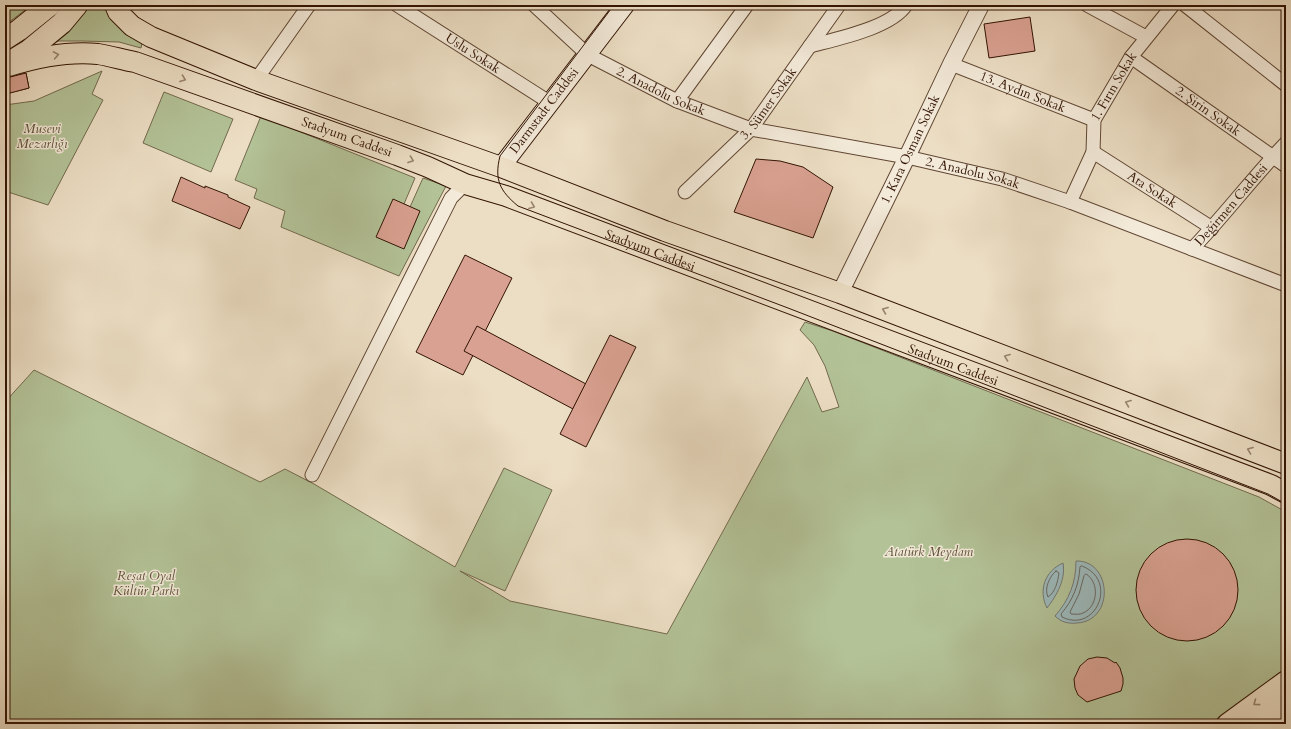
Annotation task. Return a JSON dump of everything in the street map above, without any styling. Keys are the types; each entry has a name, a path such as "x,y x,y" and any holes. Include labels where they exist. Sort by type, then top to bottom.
{"highway":[{"path":"5,38 20,30 50,5"},
{"path":"5,66 28,51 62,23 77,5"}],"main road":[{"path":"115,5 118,12 132,26 151,37 256,80 501,167 666,230 840,293 1286,464"},
{"name":"Darmstadt Caddesi","path":"501,167 549,102 588,55 625,5"},
{"name":"Stadyum Caddesi","path":"5,66 65,54 99,54 135,62 403,157 465,184 514,199 820,314 1263,482 1286,493"},
{"path":"1227,724 1286,681"},
{"path":"1259,724 1286,705"}],"street":[{"path":"256,80 309,5"},
{"name":"Uslu Sokak","path":"397,5 549,102"},
{"name":"2. Anadolu Sokak","path":"534,5 588,55 677,101 751,130 907,157 1002,179 1070,202 1286,285"},
{"path":"677,101 747,5"},
{"name":"3. Sümer Sokak","path":"685,192 751,130 839,5"},
{"path":"810,46 869,30 902,12 906,5"},
{"name":"1. Kara Osman Sokak","path":"840,293 981,5"},
{"path":"1087,5 1146,37"},
{"name":"1. Fırın Sokak","path":"1070,202 1093,152 1094,120 1131,56 1173,5"},
{"path":"1185,5 1286,85"},
{"name":"2. Şirin Sokak","path":"1131,56 1286,166"},
{"name":"13. Aydın Sokak","path":"951,64 1094,120"},
{"name":"Değirmen Caddesi","path":"1192,249 1286,143"},
{"name":"Ata Sokak","path":"1093,152 1212,228"},
{"path":"312,475 451,198 465,184"}],"green space":[{"path":"5,5 32,5 5,25"},
{"path":"71,5 104,5 111,17 125,31 142,43 141,48 119,42 59,41 18,50"},
{"name":"Musevi Mezarlığı","path":"102,71 92,94 103,100 48,205 5,191 5,105 34,101"},
{"path":"164,92 233,119 211,172 143,143"},
{"path":"261,116 415,178 404,204 410,207 423,178 446,186 399,276 281,227 285,211 254,198 257,189 235,180"},
{"path":"805,322 833,331 1259,497 1286,512 1286,668 1210,724 5,724 5,402 34,370 260,482 285,469 314,484 455,567 504,468 552,490 505,591 460,571 510,601 667,634 807,377 822,412 839,407 825,366 814,345 800,330"}],"water":[{"path":"1076,561 1088,563 1097,570 1102,580 1104,591 1103,602 1098,612 1089,620 1071,623 1062,621 1055,616 1071,591 1075,577"},
{"path":"1063,563 1064,569 1060,587 1047,608 1043,594 1045,582 1052,571"}],"building":[{"path":"1030,17 1035,51 989,58 984,24"},
{"path":"26,73 29,88 5,94 5,79"},
{"path":"26,73 29,88 10,93 6,78"},
{"path":"756,159 780,161 803,167 833,187 813,238 734,212"},
{"path":"181,177 205,188 205,186 228,195 228,197 250,207 240,229 172,201"},
{"path":"393,199 420,211 404,249 376,237"},
{"path":"465,255 512,278 463,375 416,352"},
{"path":"477,326 586,384 573,409 464,351"},
{"path":"610,335 636,347 586,447 560,434"},
{"path":"1187,539 1207,543 1223,554 1234,570 1238,590 1234,610 1223,626 1207,637 1187,641 1167,637 1151,626 1140,610 1136,590 1140,570 1151,554 1167,543"},
{"path":"1097,657 1107,658 1115,663 1116,662 1120,668 1123,684 1121,691 1087,702 1078,695 1075,688 1074,679 1080,666 1088,659"}],"tram line":[{"path":"614,5 500,156 498,164 498,178 500,184 507,195 518,206 788,308 1268,494 1286,504"}],"park label":[{"name":"Atatürk Meydanı","path":"929,552"},
{"name":"Reşat Oyal Kültür Parkı","path":"146,584"}]}
